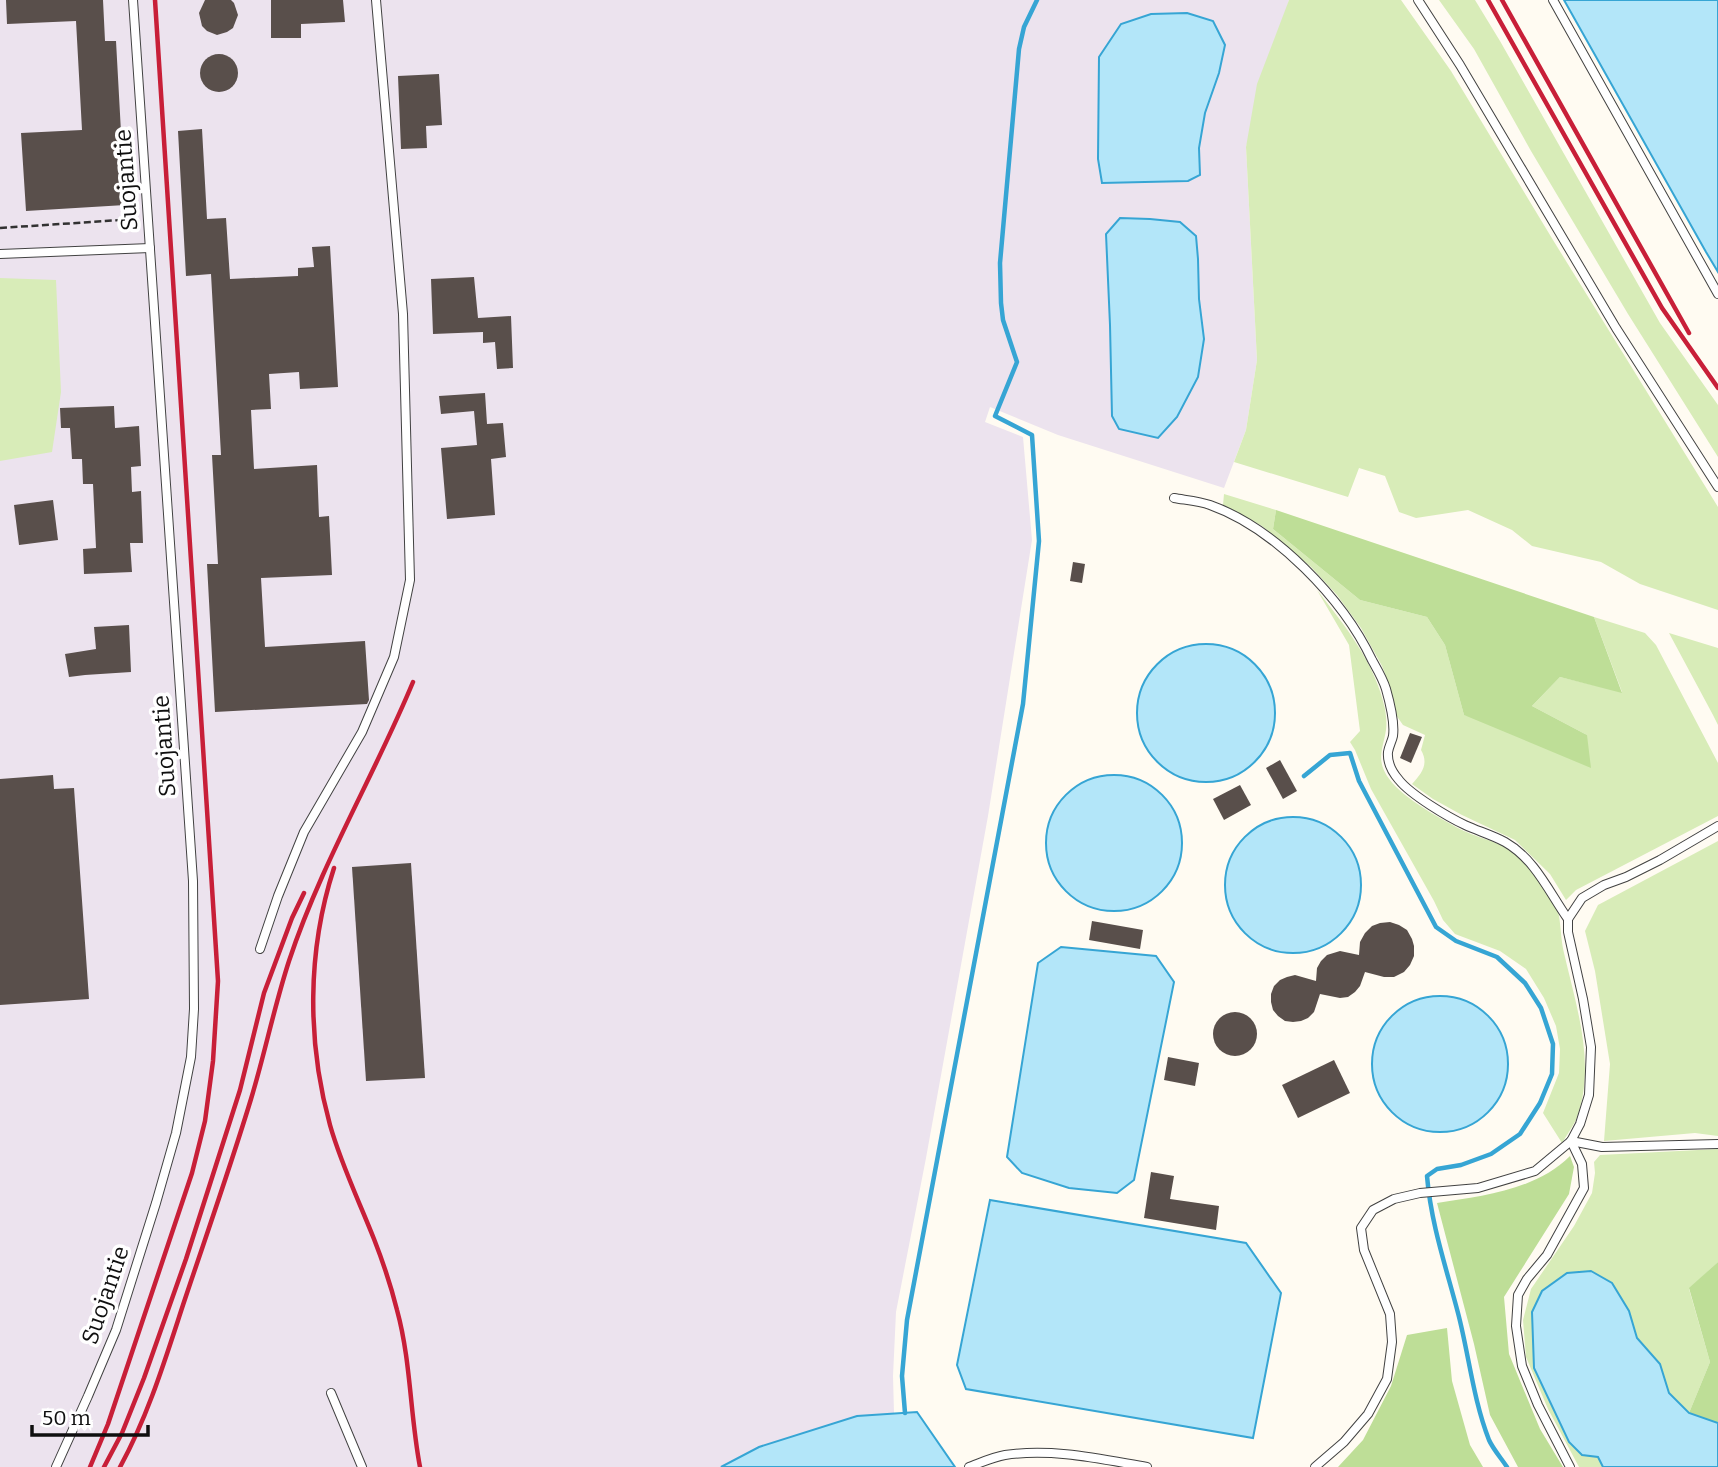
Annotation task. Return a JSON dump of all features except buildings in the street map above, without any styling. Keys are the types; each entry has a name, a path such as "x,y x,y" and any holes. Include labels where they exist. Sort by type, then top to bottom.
{"lane":[{"name":"Suojantie","path":"56,1467 116,1330 156,1203 176,1132 191,1057 194,1009 193,881 133,0"},
{"path":"260,949 304,832 362,732 394,657 410,580 403,314 376,0"},
{"path":"1418,0 1460,65 1616,328 1718,487"},
{"path":"1553,0 1718,294"},
{"path":"0,254 150,247"},
{"path":"1174,498 1209,504 1241,519 1268,537 1309,572 1341,609 1363,640 1385,686 1393,736 1388,751 1389,765 1401,782 1464,825 1504,841 1521,853 1537,870 1568,919 1591,1047 1589,1095 1580,1124 1571,1141 1535,1171 1478,1188 1419,1193 1394,1199 1373,1210 1361,1228 1364,1250 1390,1314 1392,1342 1387,1379 1368,1414 1344,1442 1315,1467"},
{"path":"1568,919 1582,898 1660,860 1718,826"},
{"path":"1571,1141 1602,1147 1718,1144"},
{"path":"1570,1467 1538,1405 1522,1366 1516,1326 1518,1296 1527,1279 1547,1255 1584,1188 1582,1164 1571,1141"},
{"path":"331,1393 362,1467"},
{"path":"969,1467 1003,1455 1038,1453 1079,1455 1147,1467"}],"path":[{"path":"0,229 148,218"}],"shaded area":[{"path":"0,0 1289,0 1246,147 1257,360 1246,430 1224,488 1058,435 990,407 985,422 1023,437 1032,540 988,816 896,1312 894,1413 857,1416 759,1447 721,1467 0,1467"}],"green space":[{"path":"1289,0 1401,0 1451,71 1718,507 1718,610 1640,584 1601,562 1532,546 1512,530 1468,510 1416,518 1399,512 1385,476 1359,468 1348,497 1234,462 1246,430 1257,360 1246,147 1257,84"},
{"path":"1439,0 1475,0 1660,323 1718,405 1718,457 1628,314 1474,49"},
{"path":"0,278 56,280 61,392 52,452 0,461"},
{"path":"1224,494 1276,510 1273,529 1360,600 1427,617 1445,645 1464,715 1587,735 1532,706 1560,677 1622,692 1594,617 1645,633 1656,645 1718,763 1718,816 1576,890 1566,900 1550,874 1515,840 1462,815 1412,784 1423,768 1421,750 1425,735 1403,725 1396,715 1382,666 1361,628 1337,595 1311,567 1262,526 1223,505"},
{"path":"1276,510 1594,617 1622,693 1560,677 1532,706 1587,735 1591,768 1464,715 1445,645 1427,617 1360,600 1273,529"},
{"path":"1317,590 1358,645 1374,676 1385,709 1386,730 1381,761 1390,780 1404,794 1435,815 1515,853 1537,877 1557,910 1585,1057 1582,1099 1576,1120 1562,1143 1543,1113 1559,1073 1560,1049 1556,1026 1544,998 1526,969 1500,951 1455,934 1443,920 1371,789 1350,742 1360,731 1349,645"},
{"path":"1669,633 1718,648 1718,725 1713,715"},
{"path":"1718,841 1718,1136 1695,1133 1604,1141 1610,1064 1595,971 1585,931 1598,905"},
{"path":"1718,1149 1718,1262 1689,1289 1710,1362 1689,1413 1669,1393 1660,1364 1637,1338 1629,1311 1554,1408 1569,1442 1598,1456 1603,1467 1579,1467 1548,1409 1526,1357 1523,1320 1531,1289 1574,1226 1592,1193 1594,1162 1600,1155"},
{"path":"1570,1156 1574,1167 1569,1194 1504,1297 1509,1354 1540,1429 1563,1467 1518,1467 1490,1415 1437,1203 1490,1194 1525,1184 1541,1177"},
{"path":"1718,1262 1718,1423 1689,1413 1710,1362 1689,1288"},
{"path":"1447,1328 1452,1381 1470,1445 1483,1467 1338,1467 1363,1440 1391,1386 1407,1335"}],"water":[{"path":"1564,0 1718,0 1718,272 1706,252"},
{"path":"1187,13 1213,21 1225,45 1219,73 1205,113 1199,148 1200,175 1188,181 1102,183 1098,159 1099,57 1121,24 1151,14"},
{"path":"1120,218 1180,222 1196,236 1204,339 1198,377 1177,417 1158,438 1119,429 1112,416 1106,234"},
{"path":"1206,644 1232,649 1255,664 1270,687 1275,713 1270,739 1255,762 1232,777 1206,782 1180,777 1157,762 1142,739 1137,713 1142,687 1157,664 1180,649"},
{"path":"1114,775 1140,780 1162,795 1177,817 1182,843 1177,869 1162,891 1140,906 1114,911 1088,906 1066,891 1051,869 1046,843 1051,817 1066,795 1088,780"},
{"path":"1293,817 1319,822 1341,837 1356,859 1361,885 1356,911 1341,933 1319,948 1293,953 1267,948 1245,933 1230,911 1225,885 1230,859 1245,837 1267,822"},
{"path":"1061,947 1156,956 1174,982 1134,1180 1117,1193 1069,1188 1022,1173 1007,1157 1038,963"},
{"path":"1440,996 1466,1001 1488,1016 1503,1038 1508,1064 1503,1090 1488,1112 1466,1127 1440,1132 1414,1127 1392,1112 1377,1090 1372,1064 1377,1038 1392,1016 1414,1001"},
{"path":"990,1200 1246,1243 1281,1293 1253,1438 966,1389 957,1365"},
{"path":"1591,1271 1612,1283 1629,1311 1637,1338 1660,1364 1669,1393 1689,1413 1718,1423 1718,1467 1603,1467 1598,1457 1582,1455 1569,1442 1534,1368 1532,1312 1542,1291 1567,1273"},
{"path":"917,1412 955,1467 721,1467 759,1447 857,1416"}],"waterway":[{"path":"905,1413 902,1376 907,1320 1023,704 1039,541 1032,435 995,416 1017,362 1003,320 1000,263 1019,49 1024,27 1037,0"},
{"path":"1304,776 1330,755 1350,753 1359,781 1436,927 1456,941 1497,957 1525,983 1541,1008 1553,1044 1552,1074 1540,1103 1520,1134 1491,1154 1461,1165 1437,1169 1427,1176 1435,1228 1462,1329 1479,1409 1489,1440 1507,1467"}],"railway":[{"path":"90,1467 108,1424 192,1173 205,1121 213,1061 218,981 155,0"},
{"path":"1488,0 1662,308 1718,388"},
{"path":"1502,0 1689,333"},
{"path":"120,1467 147,1408 170,1346 243,1125 289,961 302,925 413,682"},
{"path":"334,868 325,899 315,964 313,996 317,1062 334,1140 381,1256 402,1329 420,1467"},
{"path":"104,1467 122,1433 144,1378 186,1259 240,1090 264,993 304,893"}]}
